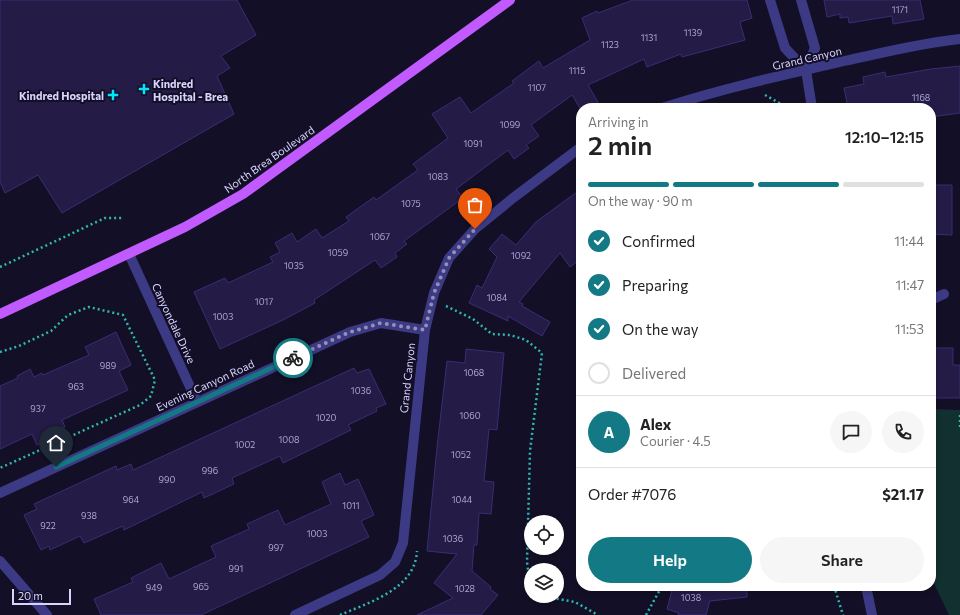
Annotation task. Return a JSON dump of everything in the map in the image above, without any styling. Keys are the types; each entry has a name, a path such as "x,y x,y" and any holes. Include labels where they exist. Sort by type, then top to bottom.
{"main road":[{"name":"North Brea Boulevard","path":"0,314 185,227 244,194 510,0"}],"street":[{"path":"770,0 785,48 806,70"},
{"path":"801,0 815,48 806,70 811,103"},
{"name":"Grand Canyon","path":"678,103 806,70 928,43 960,39"},
{"name":"Grand Canyon","path":"295,615 380,575 395,562 403,543 425,330 434,293 449,258 475,229 513,198 576,152"},
{"name":"Canyondale Drive","path":"129,254 197,402"},
{"path":"936,298 944,294"},
{"name":"Evening Canyon Road","path":"0,493 350,332 381,323 425,330"},
{"path":"0,561 47,615"},
{"path":"867,591 872,615"}],"path":[{"path":"0,266 106,218 122,218"},
{"path":"444,313 447,300"},
{"path":"446,306 473,319 492,334 526,340 542,353 530,451 527,563"},
{"path":"0,352 20,346 51,331 68,315 89,307 123,315 155,380 151,396 140,405 0,468"},
{"path":"960,415 960,427"},
{"path":"340,615 377,599 399,585 411,573 417,559 418,543"},
{"path":"646,615 659,591"},
{"path":"836,591 843,615"},
{"path":"564,600 575,602 598,615"}],"green space":[{"path":"936,409 960,410 960,615 949,615 936,588"}],"building":[{"name":"Kindred Hospital - Brea","path":"0,0 237,0 256,35 221,56 230,68 217,76 234,114 62,213 38,175 5,193 0,182"},
{"path":"633,0 747,0 752,18 740,22 745,40 682,57 681,54 647,67 644,59 588,85 598,102 577,103 572,95 531,125 539,136 526,145 529,148 514,159 508,150 456,189 463,198 404,241 407,244 395,253 397,257 381,268 375,260 314,300 315,303 283,320 220,349 194,292 225,278 228,283 273,262 270,257 280,252 275,243 292,233 297,242 316,229 322,238 349,221 346,217 374,197 376,200 418,170 413,164 448,138 432,114 460,97 471,113 514,83 512,81 539,61 543,68 590,40 582,18 597,11 598,13"},
{"path":"824,0 920,0 924,19 893,24 892,16 849,23 848,17 840,18 840,14 827,17"},
{"path":"960,66 960,113 936,116 936,103 847,103 844,88 864,84 863,77 885,72 886,77 931,69"},
{"path":"936,185 952,185 952,235 936,234"},
{"path":"576,193 576,263 570,267 560,253 519,302 523,304 522,306 550,322 542,336 508,316 508,321 469,303 477,285 482,288 497,257 489,249 502,234 516,245 536,222"},
{"path":"116,332 131,365 119,371 128,390 62,420 65,427 50,433 53,438 37,445 32,434 0,449 0,386 18,378 17,376 30,369 34,377 42,373 43,375 89,355 85,347"},
{"path":"936,348 953,348 953,365 960,365 960,398 936,398"},
{"path":"466,349 504,353 497,430 489,429 484,481 494,482 491,514 479,513 477,545 474,545 472,571 498,595 481,615 417,615 453,598 434,583 457,554 427,551 447,361 465,363"},
{"path":"354,368 357,373 369,369 386,404 376,408 377,411 348,425 351,430 283,463 280,456 232,478 234,484 204,498 202,492 124,530 123,526 84,543 80,536 50,550 49,546 41,550 24,515 37,509 34,504 116,466 117,470 131,464 133,470"},
{"path":"340,473 345,485 358,479 374,515 361,521 369,537 201,615 101,615 94,599 133,582 131,578 161,563 169,579 216,557 211,546 249,529 247,524 278,510 285,525 331,504 322,482"},
{"path":"672,591 747,591 747,597 710,601 706,615 678,615 679,613 667,609"}],"way so far":[{"path":"293,358 350,332 381,323 425,330 434,293 449,258 475,229"}],"place":[{"name":"Kindred Hospital - Brea","path":"144,89"},
{"name":"Kindred Hospital","path":"113,95"}],"route":[{"path":"56,467 293,358"}]}
